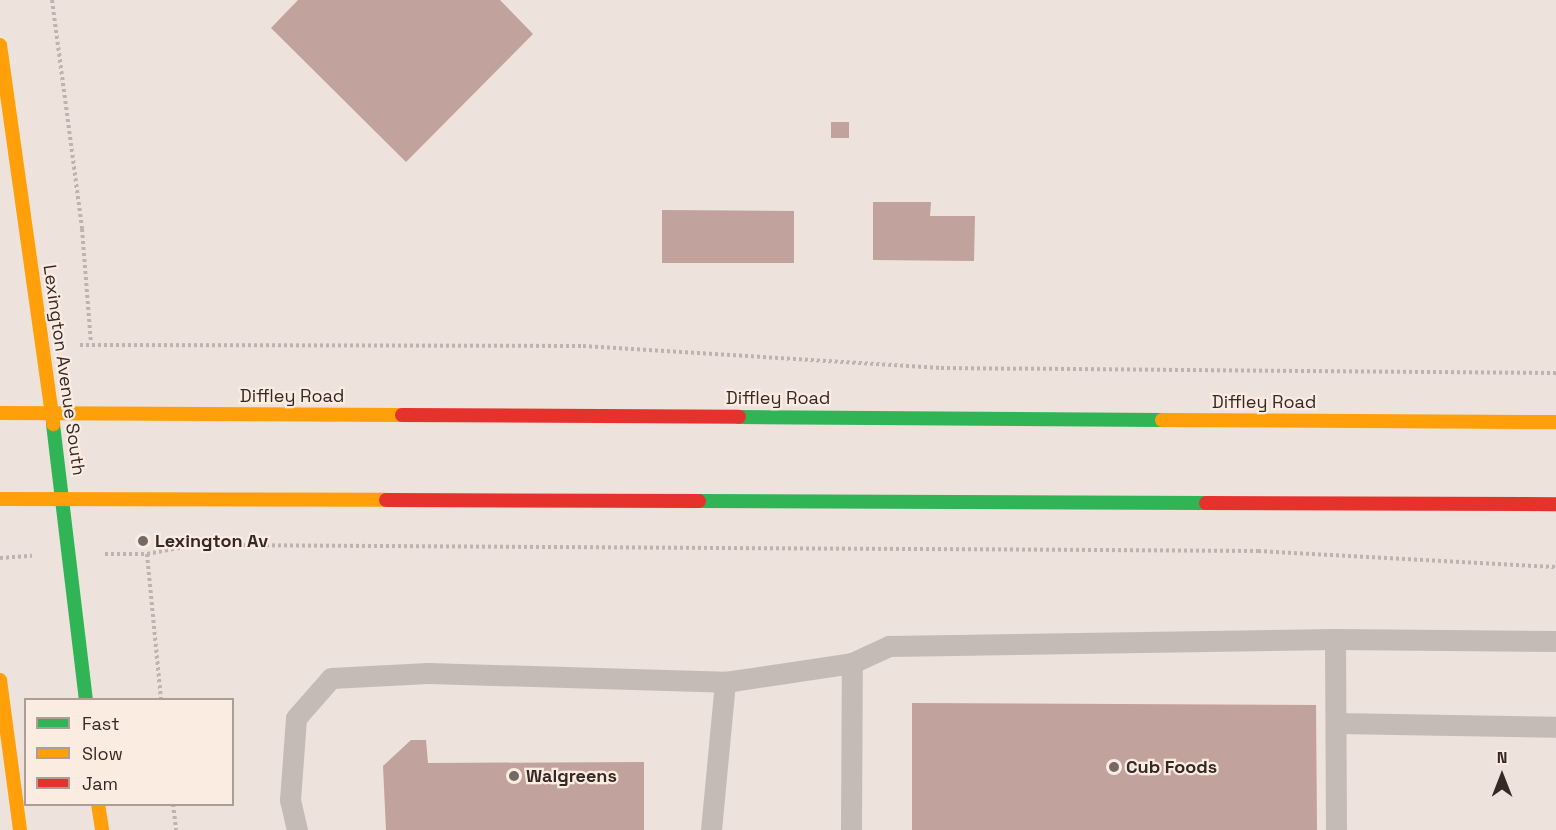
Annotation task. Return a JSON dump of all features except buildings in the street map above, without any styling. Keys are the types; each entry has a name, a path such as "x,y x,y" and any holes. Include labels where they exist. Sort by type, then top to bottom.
{"main road":[{"name":"Lexington Avenue South","path":"0,45 52,413 86,698"},
{"name":"Diffley Road","path":"0,413 1556,422"},
{"path":"0,499 1556,504"},
{"path":"0,680 20,830"},
{"path":"99,806 102,830"}],"lane":[{"path":"1335,639 1336,830"},
{"path":"297,830 290,800 296,718 331,678 428,673 725,682 852,663 889,646 1335,639 1556,641"},
{"path":"851,830 852,663"},
{"path":"711,830 725,682"},
{"path":"1336,723 1556,727"}],"path":[{"path":"51,0 82,230 91,343"},
{"path":"44,354 91,343 583,346 941,368 1556,373"},
{"path":"147,554 194,545 1246,551 1556,567"},
{"path":"147,566 160,698"},
{"path":"173,806 176,830"}],"traffic: fast":[{"path":"739,417 1162,420"},
{"path":"53,424 86,698"},
{"path":"699,501 1206,503"}],"traffic: slow":[{"path":"0,45 53,424"},
{"path":"0,413 402,415"},
{"path":"1162,420 1556,422"},
{"path":"0,499 386,500"},
{"path":"0,680 20,830"},
{"path":"98,806 102,830"}],"traffic: jam":[{"path":"402,415 739,417"},
{"path":"386,500 699,501"},
{"path":"1206,503 1556,504"}],"place":[{"name":"Lexington Av","path":"143,541"},
{"name":"Cub Foods","path":"1114,767"},
{"name":"Walgreens","path":"514,776"}]}
